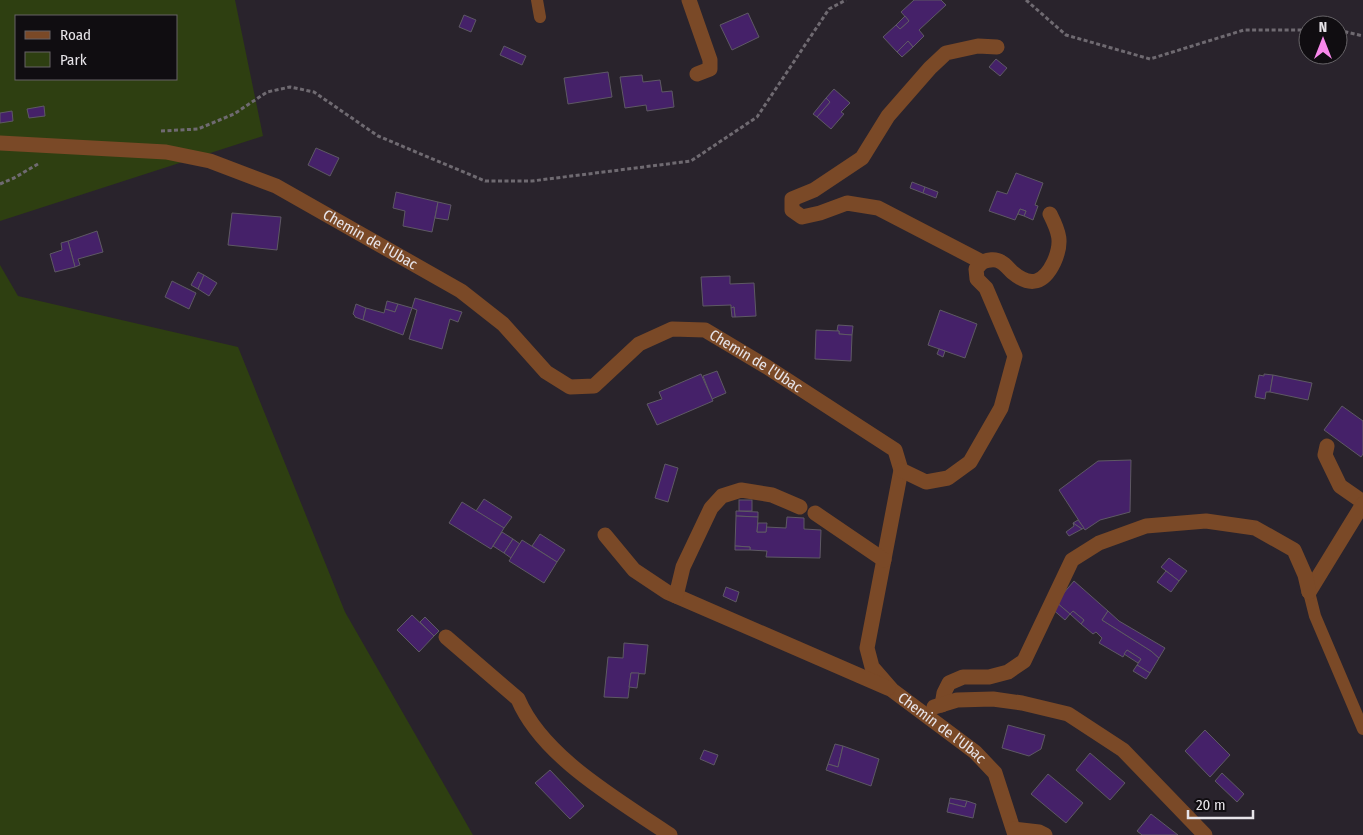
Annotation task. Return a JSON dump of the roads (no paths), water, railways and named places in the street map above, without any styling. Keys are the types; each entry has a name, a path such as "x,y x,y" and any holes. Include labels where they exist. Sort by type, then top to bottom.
{"street":[{"path":"689,0 710,60 710,69 697,74"},
{"path":"982,262 878,208 847,203 820,213 802,217 792,210 792,199 814,190 862,158 888,116 930,68 946,54 978,46 997,47"},
{"name":"Chemin de l'Ubac","path":"0,143 166,152 210,162 276,186 461,291 503,324 546,372 570,387 594,386 639,344 672,329 705,330 767,367 895,450 901,470 867,648 872,667 892,690 975,752 995,773 1014,832"},
{"path":"901,470 926,482 948,478 970,462 1001,408 1015,356 986,288 977,279 976,269 982,262 992,259 1001,261 1024,281 1036,282 1047,276 1059,252 1059,233 1050,214"},
{"path":"1309,592 1363,503 1340,486 1325,455 1327,446"},
{"path":"676,596 683,567 711,508 722,496 741,490 772,495 800,507"},
{"path":"815,513 884,560"},
{"path":"942,705 944,693 949,683 962,677 989,677 1008,672 1024,661 1072,560 1099,543 1146,526 1206,521 1255,528 1294,550 1305,575 1309,592"},
{"path":"605,535 634,570 667,592 892,690"},
{"path":"446,637 518,699 524,713 551,746 577,771 670,835"},
{"path":"920,711 957,700 993,699 1022,703 1068,714 1123,750 1205,835"},
{"path":"1014,832 1039,832 1045,835"}],"lane":[{"path":"537,0 540,17"},
{"path":"1309,592 1314,616 1363,729"}]}
